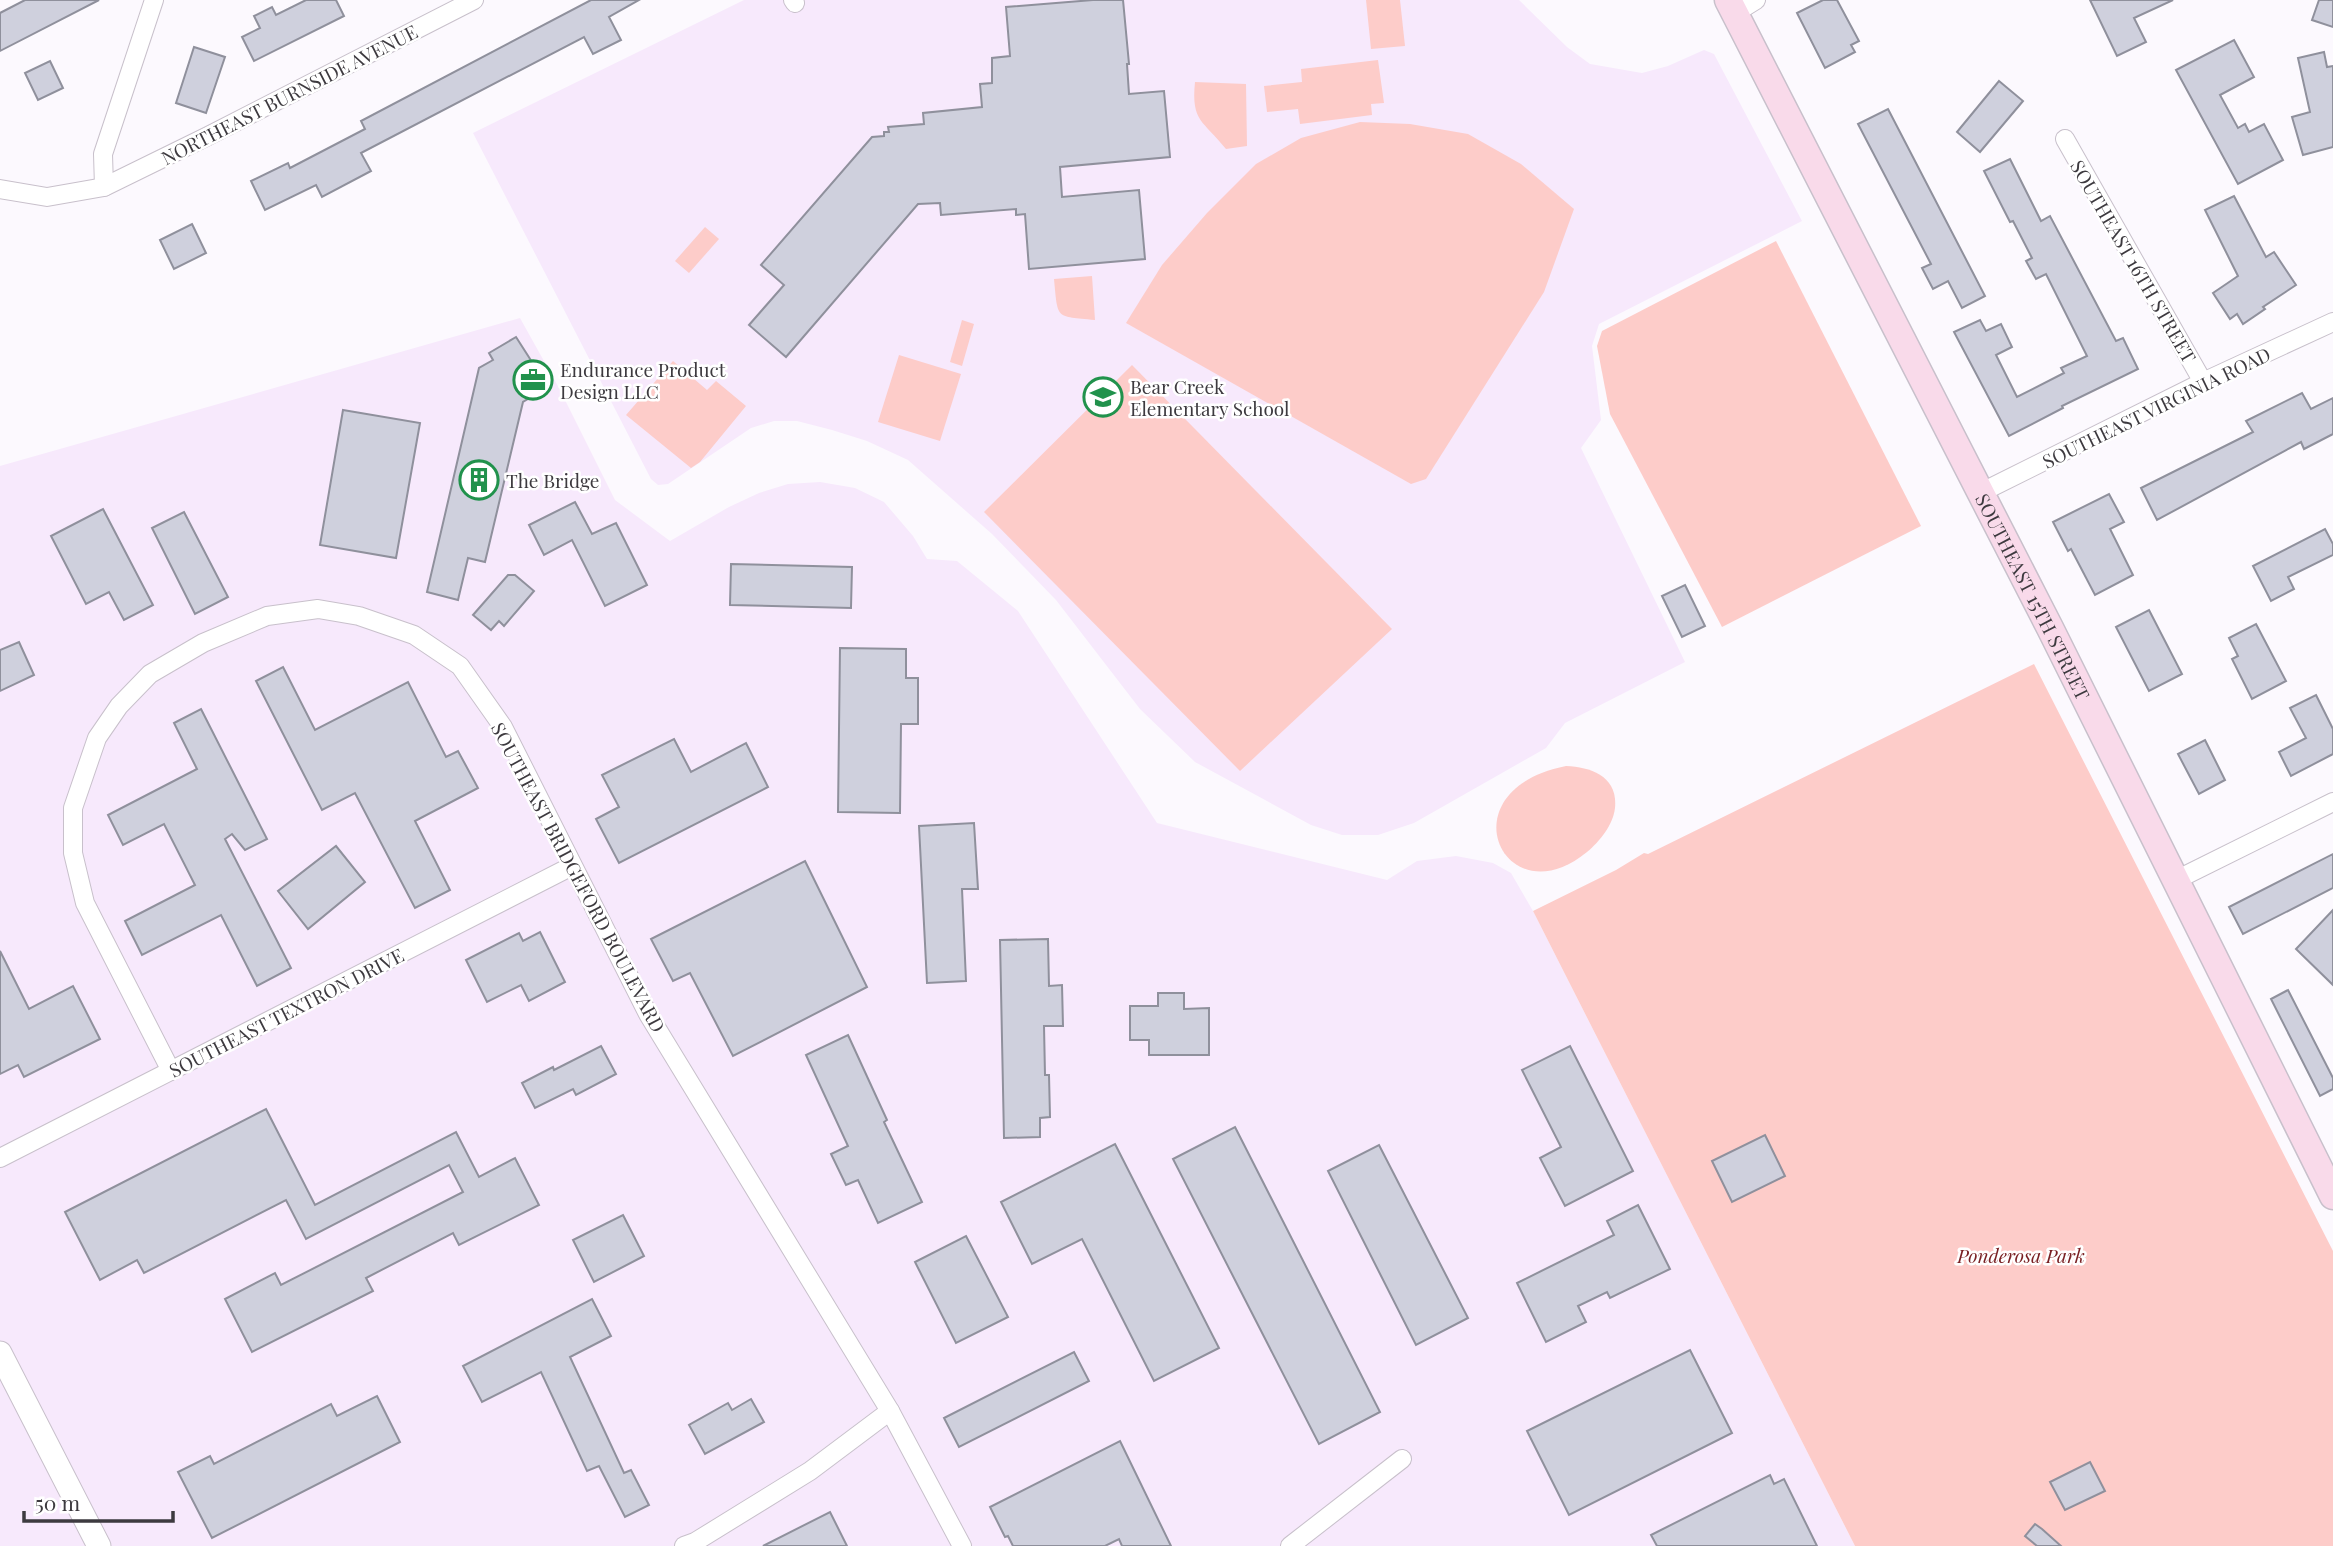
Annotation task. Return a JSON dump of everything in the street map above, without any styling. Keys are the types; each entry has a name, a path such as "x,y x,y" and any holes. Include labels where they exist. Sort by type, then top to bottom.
{"main road":[{"name":"SOUTHEAST 15TH STREET","path":"1740,4 1980,493 2330,1184"}],"street":[{"path":"104,187 103,154 154,0"},
{"name":"NORTHEAST BURNSIDE AVENUE","path":"0,189 47,197 104,187 474,0"},
{"name":"SOUTHEAST 16TH STREET","path":"2065,139 2203,382"},
{"name":"SOUTHEAST VIRGINIA ROAD","path":"1980,493 2203,382 2333,321"},
{"name":"SOUTHEAST BRIDGEFORD BOULEVARD","path":"171,1071 85,903 73,853 73,808 97,738 119,706 150,674 203,643 267,616 318,609 359,615 414,635 460,666 503,727 648,1014 890,1411 962,1546"},
{"path":"2176,880 2333,802"},
{"name":"SOUTHEAST TEXTRON DRIVE","path":"0,1158 572,866"},
{"path":"0,1353 99,1546"},
{"path":"684,1546 695,1542 810,1471 890,1411"},
{"path":"1290,1546 1402,1459"}],"shaded area":[{"name":"Bear Creek Elementary School","path":"744,0 1519,0 1567,47 1590,64 1642,73 1668,66 1704,50 1714,54 1802,221 1599,324 1592,346 1601,420 1581,448 1685,662 1565,723 1546,748 1414,823 1378,835 1342,835 1311,825 1195,762 1140,709 1056,600 992,534 908,460 867,441 832,430 797,421 774,421 751,428 668,484 658,485 651,479 473,133"},
{"path":"520,318 559,388 615,500 670,541 729,507 759,493 788,484 820,482 855,488 884,502 913,536 927,559 957,561 1018,611 1157,823 1387,880 1417,861 1456,856 1493,863 1511,873 1533,911 1855,1546 0,1546 0,466"}],"green space":[{"path":"1366,0 1400,0 1405,46 1371,49"},
{"path":"1378,60 1384,103 1371,104 1372,115 1300,124 1298,109 1267,112 1264,86 1302,82 1301,69"},
{"path":"1195,82 1246,84 1247,146 1226,149 1200,120 1195,105"},
{"path":"1360,122 1410,124 1468,134 1521,164 1574,209 1544,292 1426,479 1411,484 1126,323 1162,265 1207,213 1256,164 1301,138"},
{"path":"705,227 719,239 689,273 675,261"},
{"path":"1776,241 1921,526 1722,627 1610,414 1597,346 1602,331"},
{"path":"1092,276 1095,320 1072,318 1061,313 1056,302 1054,279"},
{"path":"962,320 974,324 962,366 950,362"},
{"path":"899,355 961,374 940,441 878,422"},
{"path":"673,361 707,390 716,381 746,406 700,462 691,468 626,415"},
{"path":"1132,365 1392,629 1240,771 984,512"},
{"name":"Ponderosa Park","path":"2034,664 2333,1251 2333,1546 1855,1546 1533,911 1644,853 1648,854"},
{"path":"1566,766 1594,772 1608,781 1615,797 1612,820 1597,843 1587,852 1557,869 1531,871 1511,861 1499,843 1497,822 1506,799 1528,779"}],"building":[{"path":"25,0 99,0 0,51 0,13"},
{"path":"306,0 336,0 344,16 254,61 242,37 260,28 254,16 272,7 276,15"},
{"path":"591,0 639,0 609,17 621,40 593,54 584,37 361,153 371,171 322,197 316,185 265,210 251,181 288,163 290,168 365,129 361,121"},
{"path":"1123,0 1129,94 1164,91 1170,157 1060,167 1062,197 1139,190 1145,259 1029,269 1025,214 1016,215 1016,209 941,215 940,203 918,204 786,357 749,325 784,285 761,265 872,137 884,136 884,132 889,132 888,127 924,124 923,113 982,107 980,84 992,83 992,58 1010,56 1006,7"},
{"path":"1823,0 1837,0 1859,41 1851,45 1855,52 1825,68 1797,13"},
{"path":"2090,0 2173,0 2134,18 2146,42 2117,56"},
{"path":"2319,0 2333,0 2333,27 2312,20"},
{"path":"2234,40 2254,77 2220,95 2238,128 2245,124 2249,132 2264,124 2283,160 2238,184 2176,70"},
{"path":"194,47 225,57 206,113 176,103"},
{"path":"2324,52 2327,67 2333,66 2333,147 2303,155 2292,117 2310,112 2298,58"},
{"path":"50,61 63,88 38,100 25,73"},
{"path":"1999,81 2023,101 1980,152 1957,132"},
{"path":"1888,109 1985,296 1962,308 1948,281 1933,289 1922,268 1931,264 1858,124"},
{"path":"2010,159 2041,221 2050,216 2116,341 2123,338 2138,369 2062,406 2063,408 2009,436 1954,332 1980,320 1986,331 2001,324 2012,347 1996,355 2017,397 2064,373 2061,368 2087,356 2046,274 2036,279 2026,261 2032,258 1984,171"},
{"path":"2234,196 2266,257 2274,252 2296,285 2243,324 2237,314 2230,319 2213,293 2238,276 2205,210"},
{"path":"192,224 206,253 174,269 160,240"},
{"name":"The Bridge","path":"516,337 548,387 523,402 485,562 468,558 458,600 427,592 479,368 493,360 489,353"},
{"path":"2302,393 2311,409 2333,398 2333,434 2304,449 2301,442 2157,520 2141,488 2253,432 2246,421"},
{"path":"343,410 420,423 396,558 320,545"},
{"path":"2109,494 2124,522 2110,529 2133,575 2095,595 2071,549 2068,551 2053,522"},
{"path":"575,502 592,534 616,523 647,585 605,606 572,540 544,555 529,525"},
{"path":"103,509 153,605 124,620 109,592 86,604 51,536"},
{"path":"184,512 228,597 195,614 152,528"},
{"path":"2325,529 2333,544 2333,555 2288,577 2294,589 2271,601 2253,566"},
{"path":"731,564 852,567 851,608 730,605"},
{"path":"508,575 515,575 534,591 504,626 499,621 491,630 473,615"},
{"path":"1685,585 1705,626 1682,637 1662,596"},
{"path":"2149,610 2182,674 2149,691 2116,627"},
{"path":"2256,624 2286,681 2252,699 2232,659 2238,656 2229,638"},
{"path":"19,642 34,675 0,691 0,650"},
{"path":"840,648 906,649 906,678 918,678 918,724 901,724 900,813 838,812"},
{"path":"283,667 315,730 408,682 446,757 458,751 478,788 415,821 450,890 415,908 355,793 322,810 256,681"},
{"path":"2316,695 2333,729 2333,754 2291,776 2279,752 2306,738 2290,708"},
{"path":"201,709 267,839 245,850 232,834 225,839 291,968 257,986 221,915 142,955 125,921 195,885 164,824 123,845 108,815 197,769 174,723"},
{"path":"674,739 691,772 746,743 768,787 619,863 596,819 619,807 602,775"},
{"path":"2205,740 2225,780 2199,794 2178,754"},
{"path":"974,823 978,889 962,889 966,981 927,983 919,826"},
{"path":"336,846 365,882 308,929 278,891"},
{"path":"2333,854 2333,888 2243,934 2229,907"},
{"path":"805,861 867,987 733,1056 690,973 673,981 651,939"},
{"path":"2333,910 2333,985 2296,949"},
{"path":"540,932 565,982 529,1001 521,985 487,1002 466,960 519,933 523,941"},
{"path":"1048,939 1049,986 1062,985 1063,1026 1044,1026 1045,1075 1049,1075 1050,1117 1040,1118 1040,1137 1004,1138 1000,940"},
{"path":"0,951 29,1009 73,986 100,1039 24,1077 18,1065 0,1074"},
{"path":"2288,990 2333,1078 2333,1089 2320,1096 2271,999"},
{"path":"1158,993 1184,993 1184,1009 1209,1008 1209,1055 1149,1055 1149,1040 1130,1040 1130,1006 1158,1006"},
{"path":"848,1035 887,1120 884,1122 922,1202 878,1223 858,1180 846,1185 831,1154 848,1146 806,1055"},
{"path":"601,1046 616,1074 576,1095 573,1089 535,1108 522,1083"},
{"path":"1570,1046 1633,1171 1565,1206 1540,1158 1561,1147 1522,1070"},
{"path":"266,1109 315,1205 456,1132 479,1177 515,1158 539,1205 459,1245 453,1233 366,1278 373,1291 252,1352 225,1299 275,1273 281,1285 463,1192 449,1165 306,1239 286,1200 144,1273 137,1260 100,1280 65,1212"},
{"path":"1235,1127 1380,1412 1319,1444 1173,1159"},
{"path":"1765,1135 1785,1176 1732,1202 1712,1161"},
{"path":"1115,1144 1219,1348 1154,1381 1082,1239 1032,1264 1001,1202"},
{"path":"1379,1145 1468,1318 1416,1345 1328,1171"},
{"path":"1638,1205 1670,1269 1610,1298 1607,1292 1578,1306 1586,1322 1546,1342 1517,1283 1614,1235 1607,1221"},
{"path":"623,1215 644,1256 594,1282 573,1240"},
{"path":"966,1236 1008,1317 956,1343 915,1262"},
{"path":"592,1299 611,1336 570,1357 624,1473 631,1470 649,1505 625,1517 599,1466 587,1471 541,1372 482,1402 463,1366"},
{"path":"1690,1350 1732,1433 1569,1515 1527,1431"},
{"path":"1074,1352 1089,1381 959,1447 944,1418"},
{"path":"377,1396 400,1442 212,1538 178,1472 210,1456 214,1464 331,1404 337,1416"},
{"path":"751,1399 764,1422 705,1454 689,1425 728,1403 732,1410"},
{"path":"1120,1441 1171,1546 1122,1546 1119,1539 1105,1546 1013,1546 1008,1536 1005,1537 990,1507"},
{"path":"2090,1462 2105,1491 2065,1510 2050,1482"},
{"path":"1770,1475 1774,1484 1784,1479 1817,1546 1657,1546 1651,1535"},
{"path":"830,1512 847,1546 763,1546"},
{"path":"2035,1524 2061,1546 2037,1546 2025,1536"}],"place":[{"name":"Endurance Product Design LLC","path":"533,380"},
{"name":"Bear Creek Elementary School","path":"1103,397"},
{"name":"The Bridge","path":"479,480"}]}
